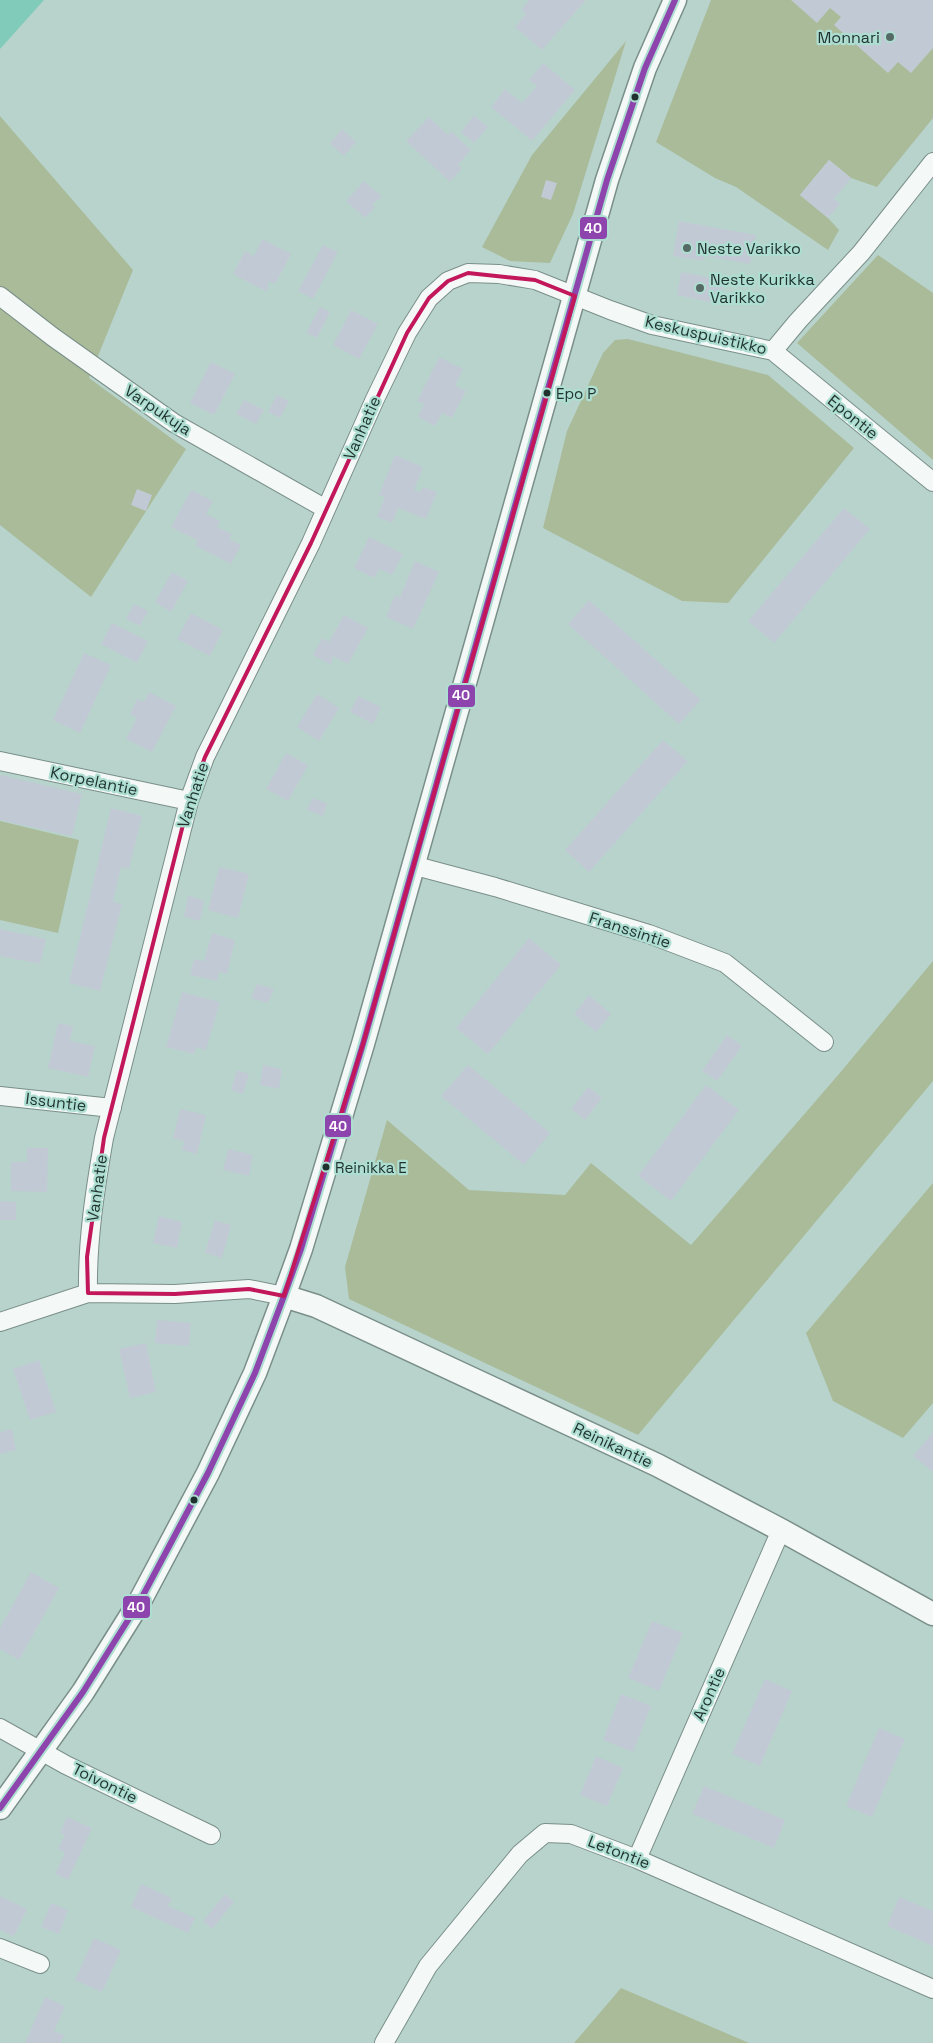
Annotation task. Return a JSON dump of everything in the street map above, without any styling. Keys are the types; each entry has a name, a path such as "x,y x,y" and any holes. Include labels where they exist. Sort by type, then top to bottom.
{"street":[{"path":"0,1808 116,1643 170,1548 255,1373 284,1296 301,1249 357,1063 607,180 645,68 675,0"},
{"name":"Keskuspuistikko","path":"575,296 652,325 773,351 861,253 933,162"},
{"name":"Vanhatie","path":"88,1293 87,1257 94,1194 104,1138 189,801 206,757 326,509 377,394 407,333 430,298 448,281 468,273 499,274 535,280 575,296"},
{"name":"Varpukuja","path":"0,296 53,337 174,423 326,509"},
{"name":"Epontie","path":"773,351 933,482"},
{"name":"Korpelantie","path":"0,761 189,801"},
{"name":"Franssintie","path":"412,865 495,887 640,932 725,963 824,1042"},
{"name":"Issuntie","path":"0,1096 112,1108"},
{"path":"0,1322 88,1293 174,1294 249,1289 284,1296"},
{"name":"Reinikantie","path":"284,1296 316,1306 657,1465 781,1530 933,1614"},
{"name":"Arontie","path":"637,1858 781,1530"},
{"name":"Toivontie","path":"0,1728 66,1765 211,1835"},
{"name":"Letontie","path":"384,2043 428,1966 520,1854 545,1833 571,1834 637,1858 933,1989"},
{"path":"0,1948 40,1964"}],"highlighted area":[{"path":"468,273 535,280 575,296 363,1044 284,1296 249,1289 175,1294 88,1293 87,1257 104,1138 189,801 205,757 311,543 407,333 429,298 448,281"}],"shaded area":[{"path":"0,0 44,0 0,49"},
{"path":"711,0 933,0 933,118 877,187 851,178 829,160 800,195 828,218 839,230 828,250 736,187 715,178 656,142"},
{"path":"626,41 573,214 550,263 510,261 482,247 532,155"},
{"path":"0,116 133,270 89,378 186,449 91,597 0,525"},
{"path":"878,255 933,293 933,460 797,343"},
{"path":"628,339 768,375 854,448 728,603 682,601 543,528 567,431 603,353 615,340"},
{"path":"0,821 79,840 58,933 0,920"},
{"path":"933,961 933,1081 638,1435 349,1299 345,1267 387,1120 469,1190 565,1195 591,1163 691,1245 839,1074"},
{"path":"933,1183 933,1403 903,1438 833,1401 806,1333"},
{"path":"621,1988 749,2043 574,2043"}],"building":[{"path":"529,0 586,0 542,50 515,27 526,14 521,10"},
{"name":"Monnari","path":"791,0 933,0 933,48 911,73 898,62 888,73 834,25 841,17 830,8 817,23"},
{"path":"543,63 575,90 532,141 491,107 505,89 522,103 537,86 529,80"},
{"path":"474,115 488,127 474,143 461,132"},
{"path":"429,117 448,135 451,131 471,150 458,165 462,168 450,182 406,141"},
{"path":"342,129 356,142 344,156 330,144"},
{"path":"829,160 851,178 834,199 840,204 828,218 800,195"},
{"path":"546,180 557,183 551,200 541,197"},
{"path":"364,181 382,197 372,204 375,207 365,218 346,201"},
{"path":"679,221 756,235 750,264 704,256 703,261 673,256"},
{"path":"262,239 291,254 275,284 269,281 267,292 233,274 245,251 254,256"},
{"path":"323,245 338,252 313,299 298,291"},
{"name":"Neste Kurikka Varikko","path":"681,272 724,280 719,304 677,295"},
{"path":"320,307 330,312 317,338 306,333"},
{"path":"351,310 378,324 359,359 333,345"},
{"path":"439,357 463,369 455,386 466,391 452,418 442,413 435,426 418,417 424,404 417,401"},
{"path":"211,362 235,374 214,415 190,403"},
{"path":"277,395 289,401 280,418 268,412"},
{"path":"244,400 264,410 256,424 236,414"},
{"path":"395,455 423,467 414,490 420,492 423,487 437,492 426,519 398,508 392,523 377,517 385,497 379,495"},
{"path":"137,489 152,495 146,511 131,505"},
{"path":"191,490 213,501 206,514 220,521 217,527 232,534 229,539 241,545 231,564 196,546 197,540 171,527"},
{"path":"844,508 870,529 774,643 748,621"},
{"path":"369,537 403,554 392,575 379,569 374,578 354,568"},
{"path":"415,561 439,572 413,629 386,617 395,595 400,597"},
{"path":"172,572 188,581 171,612 155,602"},
{"path":"589,600 701,700 679,724 568,624"},
{"path":"134,604 148,611 140,626 126,619"},
{"path":"191,613 223,630 210,656 177,639"},
{"path":"344,615 368,628 348,664 333,656 331,665 313,655 322,638 329,642"},
{"path":"112,623 148,641 137,663 101,644"},
{"path":"84,653 111,665 80,733 53,720"},
{"path":"149,692 176,706 152,752 126,739 137,718 130,714 137,699 144,702"},
{"path":"317,694 339,708 319,741 297,727"},
{"path":"358,696 381,707 373,724 350,712"},
{"path":"663,740 688,761 589,872 565,850"},
{"path":"286,753 308,765 288,801 266,789"},
{"path":"0,775 82,794 72,836 0,820"},
{"path":"312,798 327,803 323,816 307,810"},
{"path":"111,808 142,816 129,869 121,867 113,902 122,904 100,991 69,983"},
{"path":"219,867 249,874 238,918 208,910"},
{"path":"188,896 204,900 200,921 184,917"},
{"path":"0,929 46,939 40,964 0,956"},
{"path":"212,933 235,940 227,974 219,972 217,981 190,975 194,959 204,961"},
{"path":"529,938 561,965 488,1054 456,1028"},
{"path":"257,984 274,989 268,1003 251,998"},
{"path":"182,992 220,1002 206,1050 196,1047 194,1054 166,1047"},
{"path":"589,995 611,1014 596,1032 574,1014"},
{"path":"58,1023 73,1026 70,1041 95,1046 88,1077 48,1068"},
{"path":"727,1035 742,1046 717,1081 702,1071"},
{"path":"263,1065 282,1069 279,1089 260,1085"},
{"path":"468,1065 550,1133 524,1165 441,1096"},
{"path":"237,1070 249,1074 243,1094 231,1090"},
{"path":"706,1085 739,1110 671,1201 638,1176"},
{"path":"588,1087 602,1098 585,1120 571,1109"},
{"path":"180,1109 206,1115 197,1154 182,1150 184,1141 173,1138"},
{"path":"27,1148 48,1148 47,1192 11,1191 11,1162 27,1162"},
{"path":"228,1149 253,1155 249,1176 223,1170"},
{"path":"0,1201 16,1202 16,1220 0,1220"},
{"path":"159,1216 182,1222 177,1248 153,1243"},
{"path":"215,1220 231,1225 222,1258 205,1253"},
{"path":"157,1320 191,1323 189,1346 155,1343"},
{"path":"146,1343 156,1392 130,1398 119,1349"},
{"path":"39,1360 56,1412 30,1420 13,1369"},
{"path":"12,1429 16,1450 0,1454 0,1432"},
{"path":"933,1432 933,1472 913,1456"},
{"path":"31,1572 59,1588 19,1660 0,1649 0,1628"},
{"path":"652,1621 683,1633 659,1691 628,1678"},
{"path":"765,1679 792,1691 760,1766 732,1754"},
{"path":"621,1694 651,1706 633,1752 603,1740"},
{"path":"879,1728 905,1739 872,1817 846,1806"},
{"path":"596,1756 623,1768 607,1806 580,1795"},
{"path":"704,1786 785,1820 774,1848 692,1814"},
{"path":"67,1817 92,1828 68,1880 55,1874 65,1853 58,1849 65,1835 60,1833"},
{"path":"141,1884 172,1898 168,1906 195,1918 188,1933 131,1907"},
{"path":"225,1894 234,1902 212,1929 203,1921"},
{"path":"0,1896 27,1909 14,1936 0,1930"},
{"path":"899,1897 933,1911 933,1946 887,1926"},
{"path":"51,1903 68,1910 59,1934 41,1927"},
{"path":"94,1938 121,1950 102,1992 75,1980"},
{"path":"45,1997 65,2006 54,2031 64,2035 61,2043 25,2043"}],"transit line":[{"name":"40","path":"0,1808 83,1692 140,1601 208,1473 255,1373 284,1296 301,1249 363,1044 607,180 645,68 675,0"}],"place":[{"name":"Monnari","path":"890,37"},
{"name":"Neste Varikko","path":"687,248"},
{"name":"Neste Kurikka Varikko","path":"700,288"},
{"name":"Epo P","path":"547,393"},
{"name":"Reinikka E","path":"326,1167"}]}
